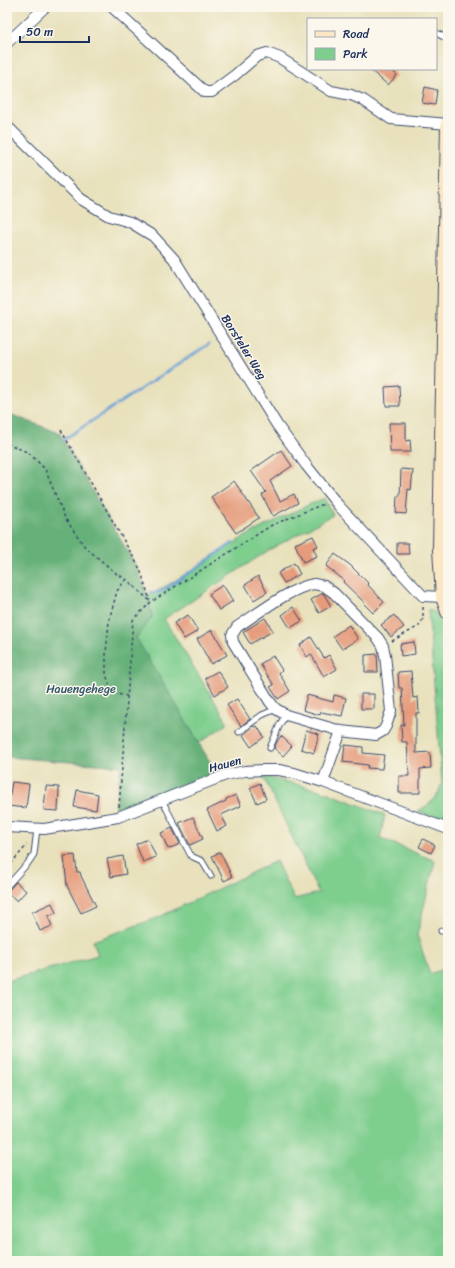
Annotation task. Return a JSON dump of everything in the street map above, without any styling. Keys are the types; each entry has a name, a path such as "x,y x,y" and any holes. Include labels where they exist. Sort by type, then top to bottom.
{"main road":[{"path":"448,124 444,310 446,395 443,551 443,597 448,612"}],"street":[{"path":"7,42 45,7"},
{"path":"112,7 205,92 212,92 257,56 267,53 280,58 331,91 351,95 363,100 391,119 448,124"},
{"name":"Borsteler Weg","path":"7,126 81,199 109,216 130,222 153,236 174,259 277,425 338,505 423,596"},
{"path":"314,584 324,586 340,598 368,626 383,646 391,711 383,731 376,735 341,731 286,716 276,709 270,702 233,642 232,635 237,626 288,594 306,585 314,584"},
{"path":"423,596 443,597"},
{"path":"323,782 341,731"},
{"name":"Hauen","path":"7,827 44,829 118,817 226,775 245,771 279,770 323,782 448,829"}],"lane":[{"path":"437,34 448,39"},
{"path":"239,732 262,715 276,709"},
{"path":"270,748 280,724 286,716"},
{"path":"162,800 191,856 202,861 211,876"},
{"path":"7,886 28,863 34,854 37,829"},
{"path":"441,931 448,929"}],"path":[{"path":"60,430 140,569 151,602"},
{"path":"7,443 29,453 45,470 65,518 85,547 117,574 126,579 151,602"},
{"path":"118,817 133,620 151,602 272,525 321,505 338,505"},
{"path":"126,579 117,591 109,621 106,674 112,693 127,696"},
{"path":"383,646 419,626 423,619 423,596"},
{"path":"7,868 27,845 37,829"}],"green space":[{"name":"Hauengehege","path":"7,413 59,433 136,566 148,596 152,617 136,638 216,772 115,811 121,766 7,757"},
{"path":"324,498 333,515 269,550 164,619 228,723 199,743 136,638 152,617 148,596 245,537 278,519"},
{"path":"428,609 440,615 448,631 448,823 418,811 433,800 442,783"},
{"path":"263,776 323,791 385,815 380,838 435,861 417,935 430,974 448,967 448,1085 445,1088 448,1097 448,1261 7,1261 7,981 98,955 93,941 157,918 276,861 294,899 319,893"}],"building":[{"path":"370,70 391,70 397,75 388,85"},
{"path":"425,87 437,90 435,105 422,103"},
{"path":"399,386 400,406 386,406 385,387"},
{"path":"389,423 406,423 406,441 410,440 411,452 390,452"},
{"path":"281,450 292,466 270,481 280,501 294,494 298,503 273,516 262,495 266,492 251,471"},
{"path":"401,469 413,470 411,490 408,489 406,514 396,513 397,496 400,496"},
{"path":"234,481 259,518 236,533 211,497"},
{"path":"313,536 318,546 313,548 317,556 303,562 295,544"},
{"path":"397,543 408,543 409,554 397,554"},
{"path":"335,554 350,565 384,602 373,613 364,604 365,603 343,582 345,581 326,566"},
{"path":"294,563 300,574 284,583 278,573"},
{"path":"258,576 267,592 254,600 245,585"},
{"path":"223,585 233,601 219,610 209,594"},
{"path":"323,593 331,606 319,613 311,600"},
{"path":"293,607 302,621 290,628 282,615"},
{"path":"188,615 198,631 184,639 174,623"},
{"path":"394,615 404,627 391,637 381,625"},
{"path":"265,618 273,631 250,644 243,632"},
{"path":"349,625 358,639 342,649 333,636"},
{"path":"212,630 227,655 211,664 197,639"},
{"path":"311,637 324,658 329,655 337,669 324,677 311,654 307,657 300,645"},
{"path":"414,642 415,654 401,656 400,644"},
{"path":"377,654 378,672 365,672 365,655"},
{"path":"273,656 282,670 279,673 290,691 278,699 270,687 274,685 260,664"},
{"path":"218,671 228,687 215,695 205,678"},
{"path":"411,671 413,698 418,697 419,713 416,713 416,753 430,752 431,768 420,769 420,793 399,793 399,776 409,776 407,742 402,742 401,725 404,725 402,688 399,688 398,672"},
{"path":"361,694 374,694 374,709 361,709"},
{"path":"307,695 333,702 334,695 346,698 342,716 321,712 320,715 303,710"},
{"path":"237,699 250,719 241,726 227,705"},
{"path":"254,726 257,726 264,737 251,747 243,735"},
{"path":"306,730 319,734 314,753 301,749"},
{"path":"281,736 292,746 283,756 274,748"},
{"path":"345,745 363,747 363,753 384,755 382,769 367,768 368,765 343,762"},
{"path":"12,782 29,784 26,808 8,806"},
{"path":"260,783 266,799 257,803 250,788"},
{"path":"46,786 59,787 58,811 44,810"},
{"path":"77,790 98,794 96,810 74,807"},
{"path":"236,795 241,806 221,815 227,826 217,831 207,810"},
{"path":"193,817 203,839 190,845 179,823"},
{"path":"172,828 180,844 168,849 161,833"},
{"path":"148,839 156,857 143,862 136,844"},
{"path":"423,839 435,845 431,853 419,847"},
{"path":"220,852 232,877 224,881 212,856"},
{"path":"75,855 77,872 80,872 96,906 81,913 67,886 64,856"},
{"path":"123,856 126,874 111,877 107,859"},
{"path":"16,882 26,891 17,901 7,892"},
{"path":"52,903 56,913 48,916 52,926 40,931 32,912"}],"waterway":[{"path":"63,440 209,344"},
{"path":"150,592 156,593 162,591 233,543"}]}
